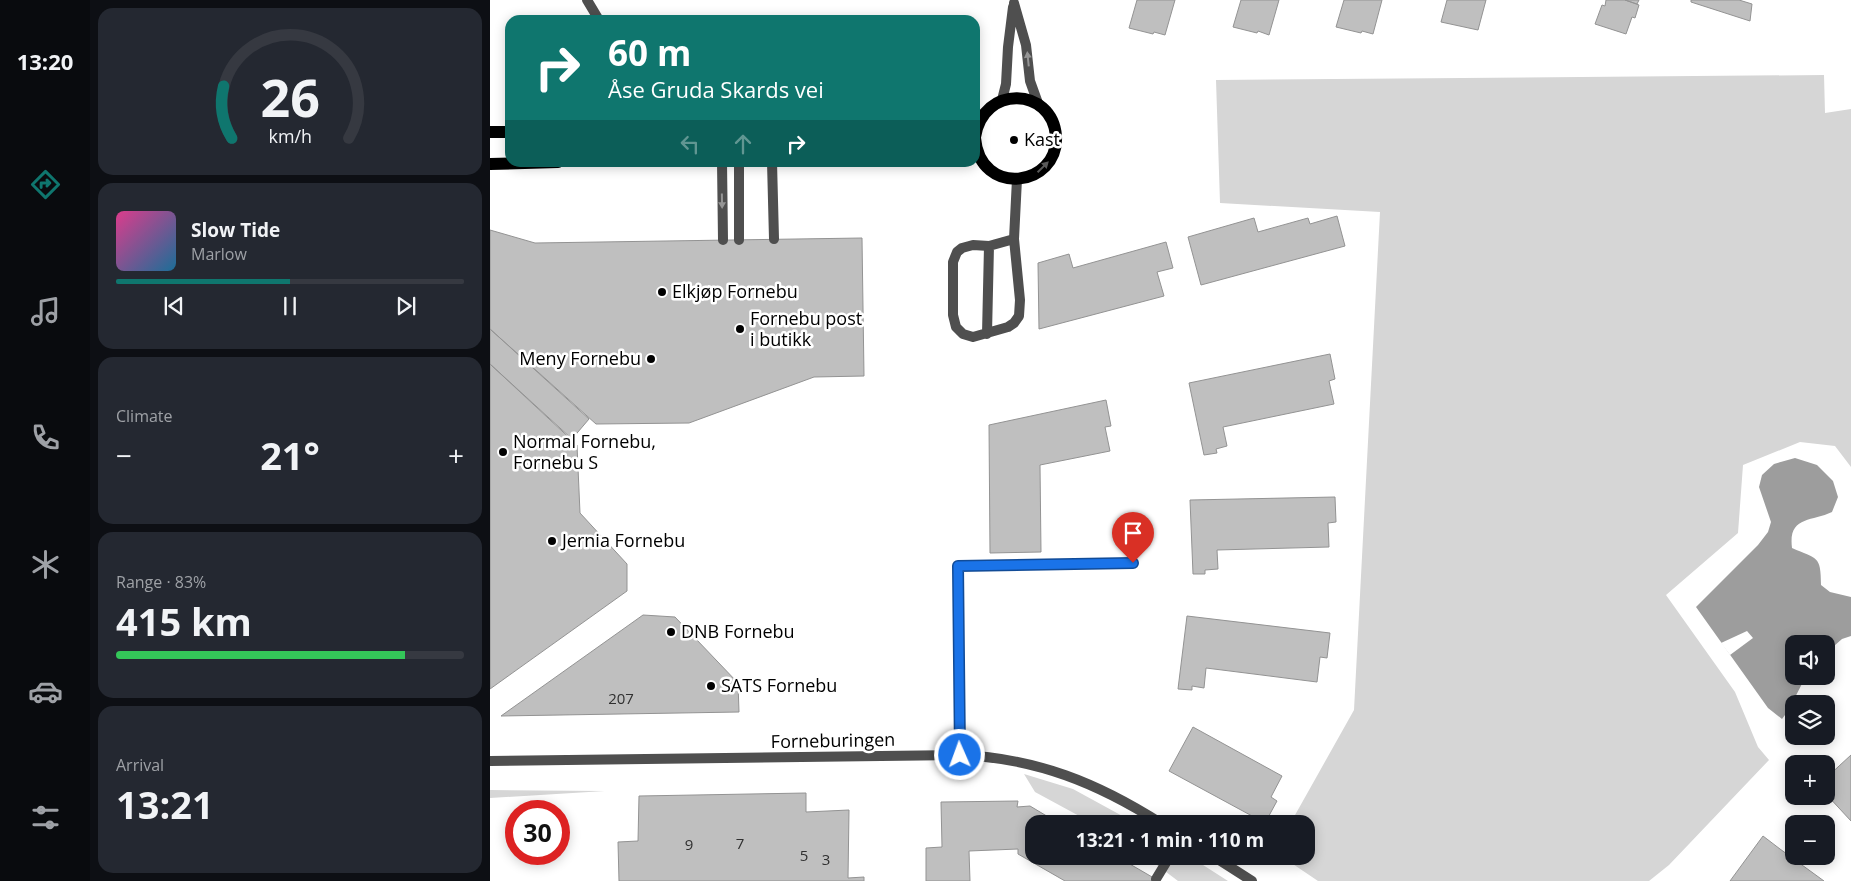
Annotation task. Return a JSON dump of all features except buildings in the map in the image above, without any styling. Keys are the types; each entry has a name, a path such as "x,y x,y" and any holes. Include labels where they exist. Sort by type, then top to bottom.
{"main road":[{"path":"980,118 1002,100 1017,98 1039,106 1051,119 1056,137 1055,146 1048,162 1034,174 1017,179 991,172 980,163"},
{"path":"490,132 505,132"},
{"path":"490,164 505,164"}],"street":[{"path":"587,0 596,15"},
{"path":"1002,100 1006,84 1007,53 1014,2"},
{"path":"1014,2 1026,46 1030,81 1039,106"},
{"path":"722,167 723,240"},
{"path":"739,167 739,240"},
{"path":"772,167 774,239"},
{"path":"1014,239 989,246 973,245 962,248 957,252 953,262 953,315 956,327 963,334 973,337 987,334 1008,327 1019,316 1020,300 1014,239 1017,179"},
{"path":"987,334 989,246"},
{"path":"960,755 958,566 1133,563"},
{"name":"Forneburingen","path":"490,761 988,756 1048,768 1090,784 1148,815"},
{"path":"1156,879 1165,865"},
{"path":"1227,865 1252,881"}],"shaded area":[{"path":"1824,75 1825,113 1851,109 1851,467 1835,446 1800,442 1743,465 1738,533 1666,595 1735,692 1758,747 1769,760 1669,865 1649,881 1318,881 1294,865 1315,865 1315,815 1295,815 1354,710 1380,212 1220,203 1216,80"},
{"path":"1795,458 1817,465 1833,481 1838,497 1832,512 1797,525 1792,538 1792,548 1816,559 1820,568 1821,585 1830,592 1851,597 1851,636 1842,639 1835,645 1835,635 1785,635 1785,685 1801,685 1796,695 1785,695 1785,715 1782,719 1768,708 1696,607 1758,545 1768,532 1771,522 1759,487 1762,475 1774,464"},
{"path":"1024,774 1073,789 1121,815 1077,815 1035,792"},
{"path":"490,790 605,791 490,798"},
{"path":"1157,865 1203,865 1228,881 1178,881"}],"pier":[{"path":"1747,631 1753,638 1730,655 1721,643"}],"place":[{"name":"Kast","path":"1014,140"},
{"name":"Elkjøp Fornebu","path":"662,292"},
{"name":"Fornebu post i butikk","path":"740,329"},
{"name":"Meny Fornebu","path":"651,359"},
{"name":"Normal Fornebu, Fornebu S","path":"503,452"},
{"name":"Jernia Fornebu","path":"552,541"},
{"name":"DNB Fornebu","path":"671,632"},
{"name":"SATS Fornebu","path":"711,686"}],"route":[{"path":"960,755 958,566 1133,563"}]}
